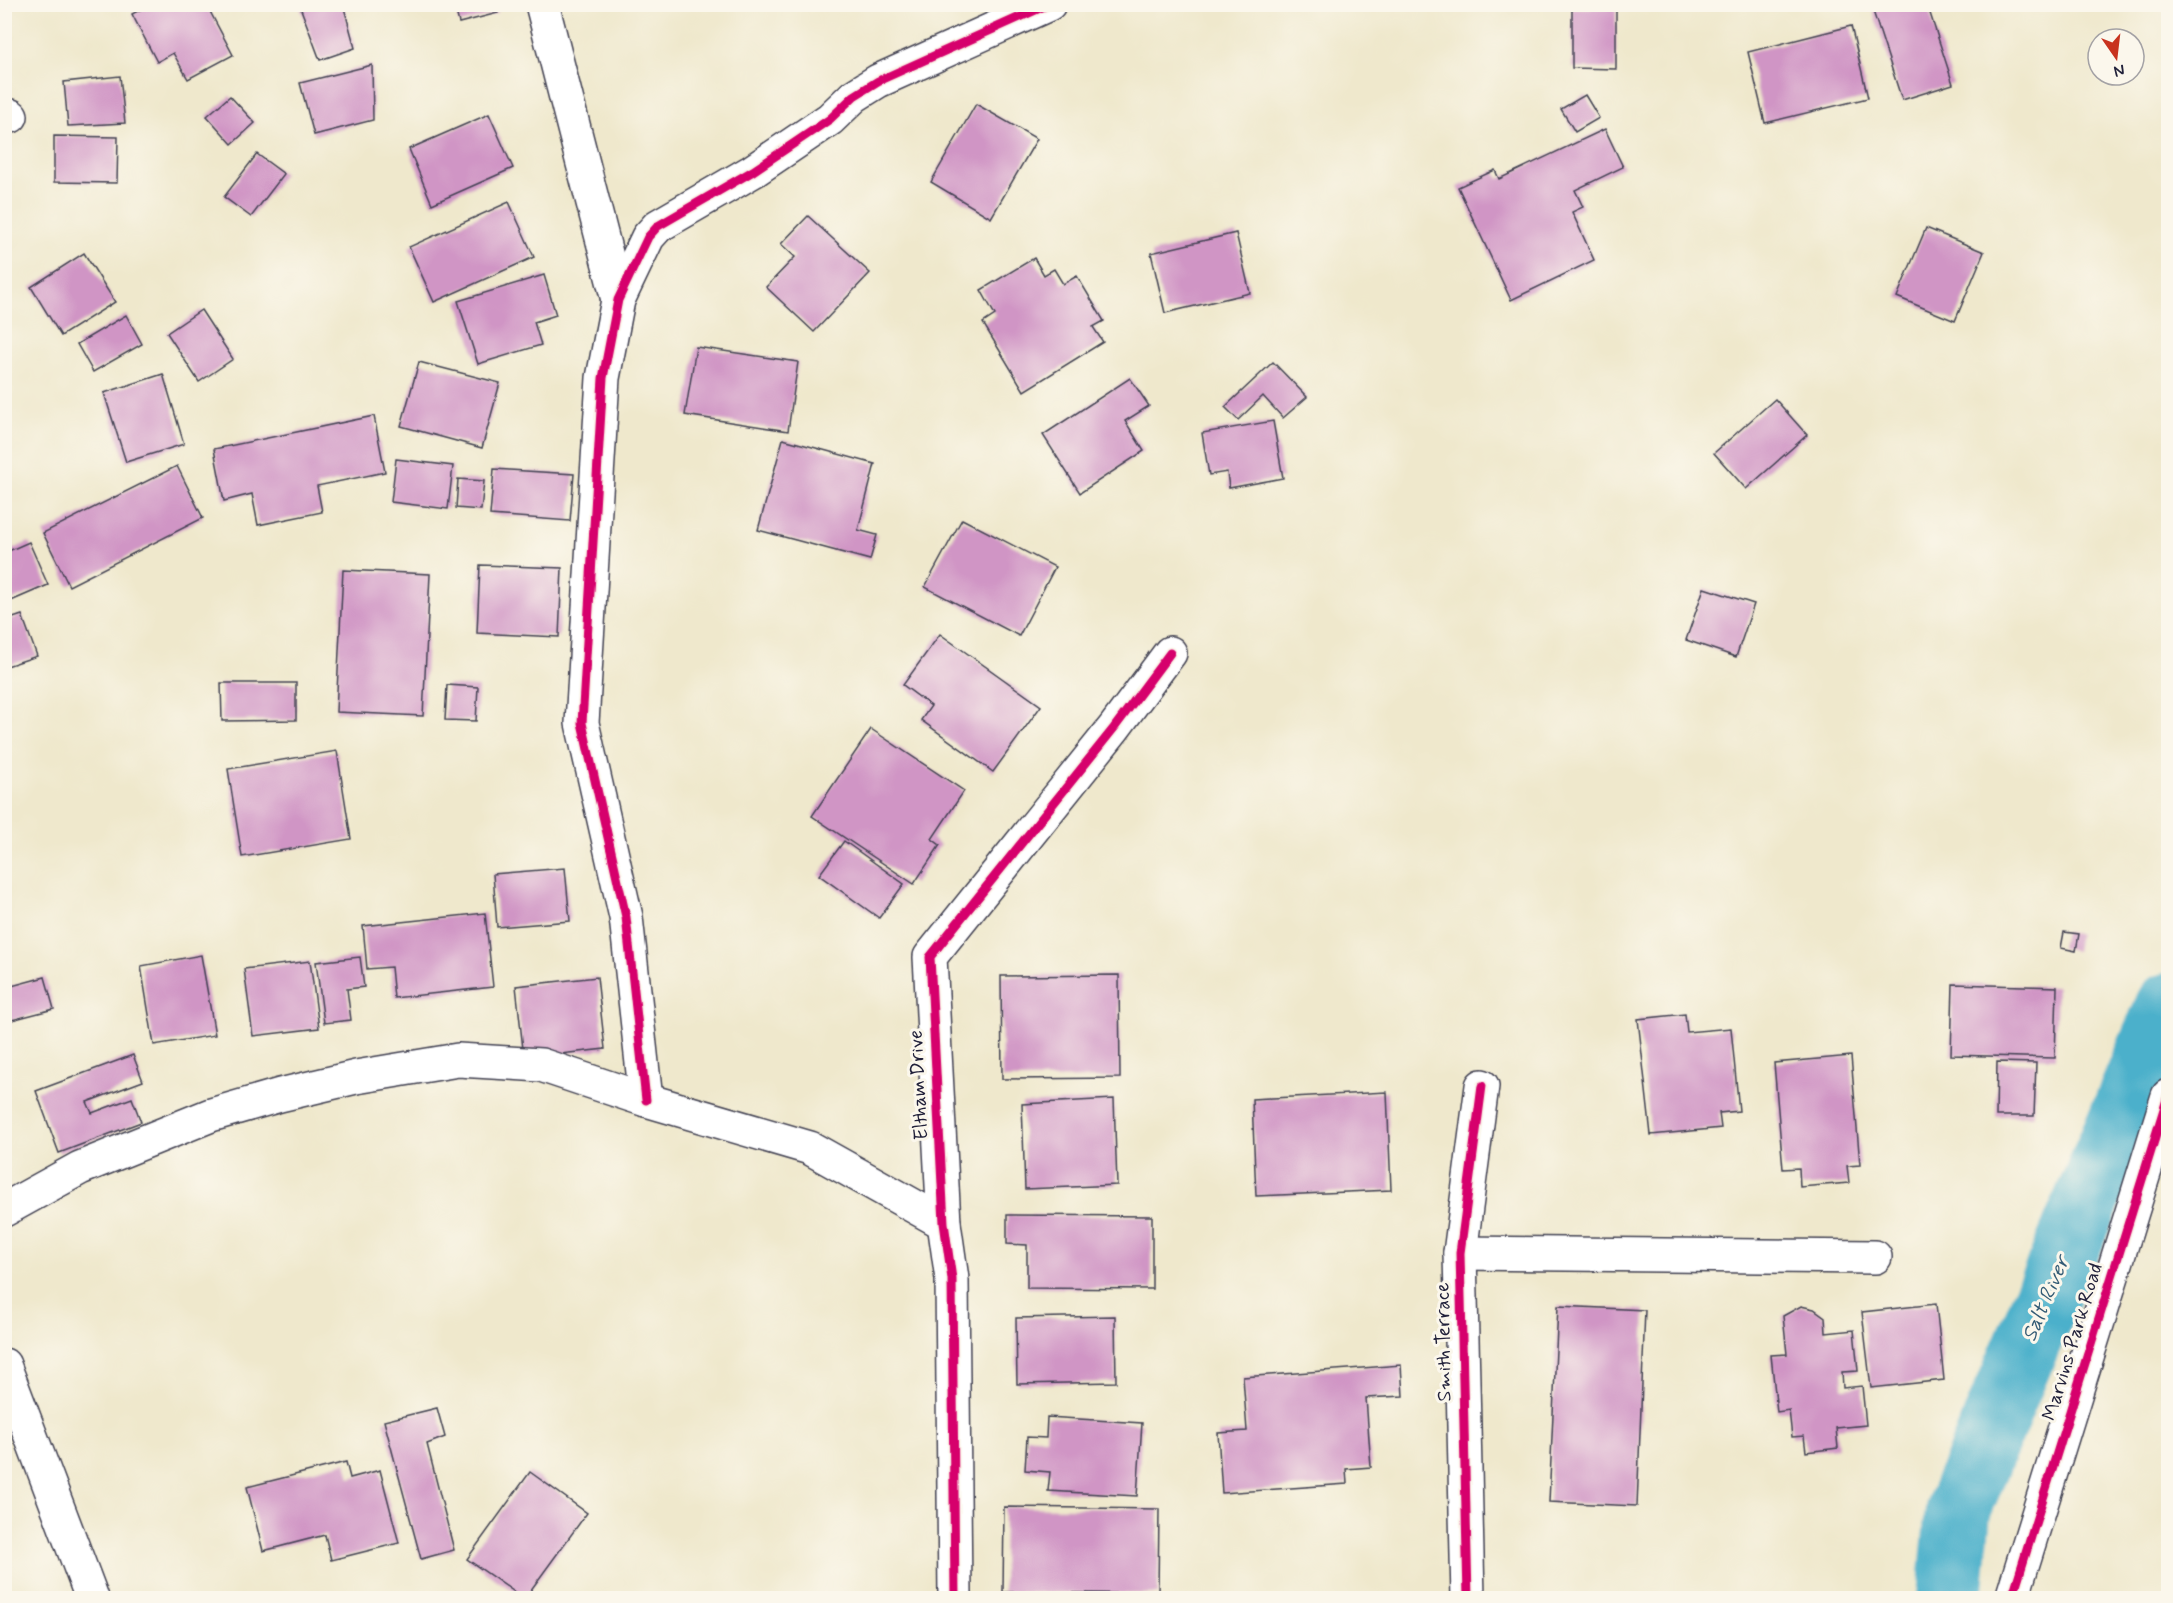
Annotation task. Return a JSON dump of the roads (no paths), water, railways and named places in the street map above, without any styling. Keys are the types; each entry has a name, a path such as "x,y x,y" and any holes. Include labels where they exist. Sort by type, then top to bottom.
{"street":[{"path":"542,4 618,300"},
{"path":"646,1100 626,917 582,723 603,378 618,300 648,237 658,226 763,164 830,119 854,96 878,81 1049,4"},
{"name":"Eltham Drive","path":"955,1599 952,1278 944,1223 930,957 1114,728 1170,653"},
{"path":"4,1210 80,1168 211,1115 280,1095 417,1066 458,1060 541,1065 646,1100 810,1149 944,1223"},
{"name":"Smith Terrace","path":"1468,1599 1460,1253 1482,1086"},
{"name":"Marvins Park Road","path":"2012,1599 2169,1096"},
{"path":"1460,1253 1875,1257"},
{"path":"4,1365 92,1599"}],"waterway":[{"name":"Salt River","path":"1950,1598 1958,1510 2168,1006"}]}
